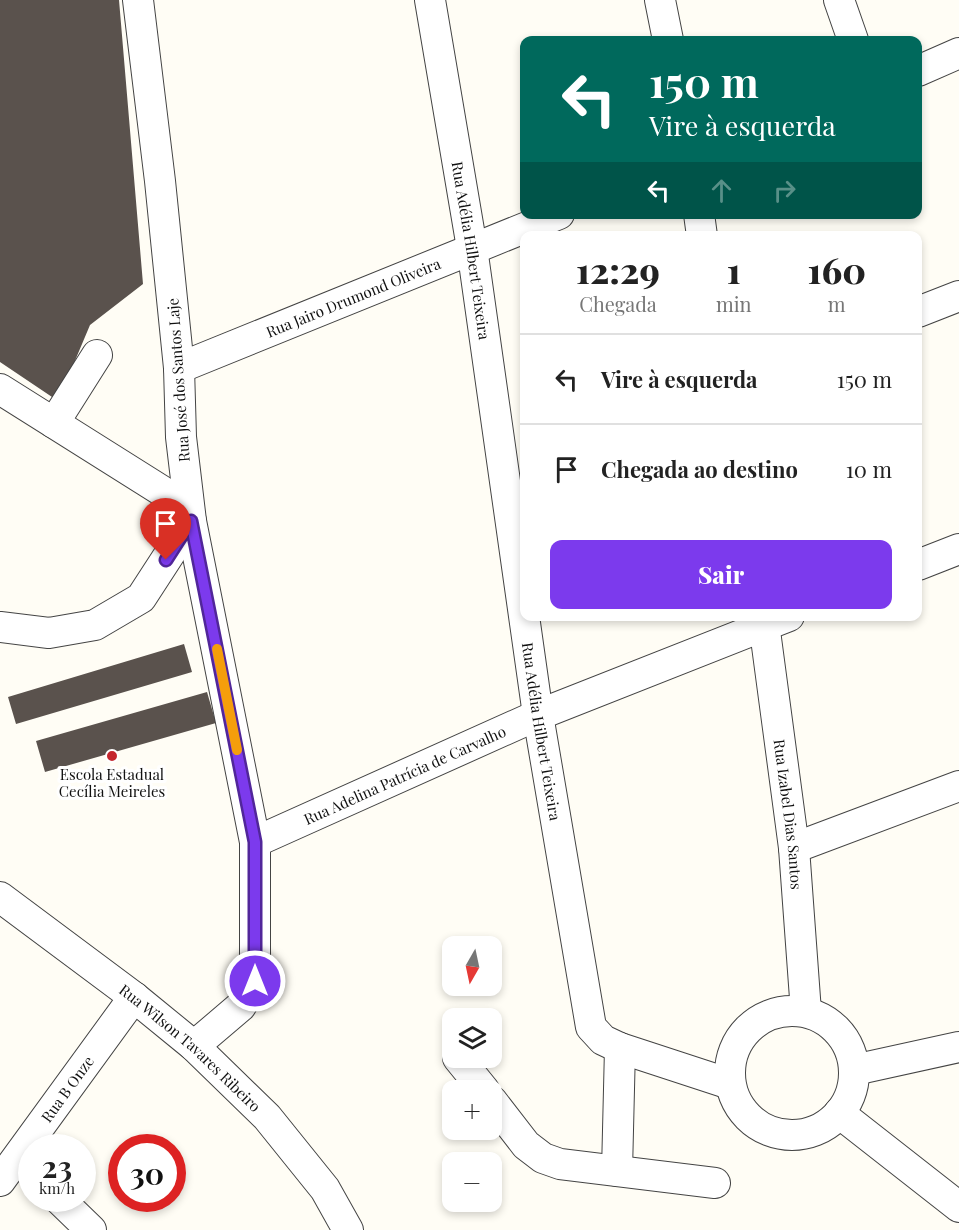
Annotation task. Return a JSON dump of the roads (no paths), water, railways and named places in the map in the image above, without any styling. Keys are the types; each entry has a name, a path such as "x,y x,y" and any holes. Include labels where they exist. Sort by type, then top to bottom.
{"street":[{"name":"Rua José dos Santos Laje","path":"138,0 160,181 179,368 181,437 190,514 255,842 255,981 241,1006 194,1046"},
{"name":"Rua Adélia Hilbert Teixeira","path":"430,0 472,248 520,588"},
{"path":"660,0 667,36"},
{"path":"839,0 852,36"},
{"path":"922,69 959,53"},
{"name":"Rua Jairo Drumond Oliveira","path":"179,368 546,219"},
{"path":"922,310 959,296"},
{"path":"54,423 97,355"},
{"path":"0,388 190,514 141,598 95,625 49,633 0,627"},
{"path":"922,563 959,549"},
{"name":"Rua Adélia Hilbert Teixeira","path":"525,621 538,716 591,1027 603,1040 620,1048 730,1084"},
{"name":"Rua Adelina Patrícia de Carvalho","path":"255,842 538,716 770,621"},
{"name":"Rua Izabel Dias Santos","path":"772,621 794,848 806,1012"},
{"path":"794,848 959,786"},
{"name":"Rua Wilson Tavares Ribeiro","path":"0,897 134,997 194,1046 267,1117 325,1189 348,1230"},
{"name":"Rua B Onze","path":"12,1165 134,997"},
{"path":"786,1011 806,1012 825,1020 840,1033 850,1050 854,1070 853,1085 848,1100 839,1113 824,1126 806,1133 785,1135 766,1129 749,1118 737,1103 730,1084 730,1063 736,1044 749,1027 766,1016 786,1011"},
{"path":"854,1070 959,1047"},
{"path":"617,1171 620,1048"},
{"path":"466,1068 476,1080"},
{"path":"839,1113 959,1207"},
{"path":"502,1114 526,1145 543,1158 560,1164 715,1183"},
{"path":"72,1212 91,1230"}],"place":[{"name":"Escola Estadual Cecília Meireles","path":"112,756"}]}
